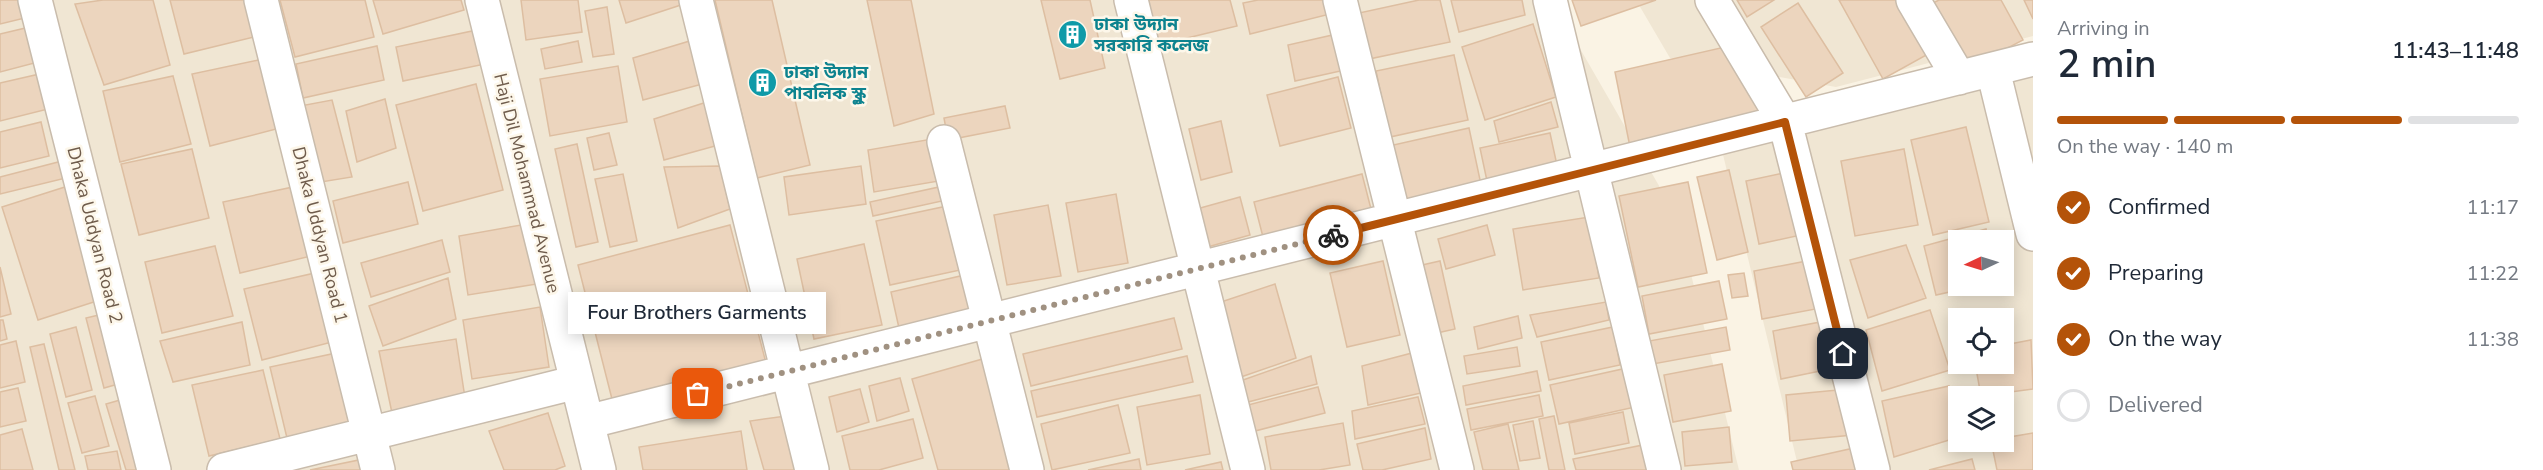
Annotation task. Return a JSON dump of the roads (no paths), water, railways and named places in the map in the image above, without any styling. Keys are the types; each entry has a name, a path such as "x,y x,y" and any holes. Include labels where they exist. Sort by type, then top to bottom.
{"street":[{"name":"Dhaka Uddyan Road 2","path":"35,0 154,470"},
{"name":"Dhaka Uddyan Road 1","path":"261,0 378,470"},
{"name":"Haji Dil Mohammad Avenue","path":"482,0 599,470"},
{"path":"696,0 812,470"},
{"path":"1131,0 1248,470"},
{"path":"1340,0 1457,470"},
{"path":"1550,0 1664,470"},
{"path":"1712,0 1785,122 1873,470"},
{"path":"1913,0 1959,78"},
{"path":"587,422 2033,59"},
{"path":"1993,69 2033,234"},
{"path":"944,142 1028,470"},
{"path":"224,470 577,382"}],"place":[{"name":"ঢাকা উদ্যান সরকারি কলেজ","path":"1073,34"},
{"name":"ঢাকা উদ্যান পাবলিক স্কুল","path":"763,82"},
{"name":"Four Brothers Garments","path":"698,394"}]}
